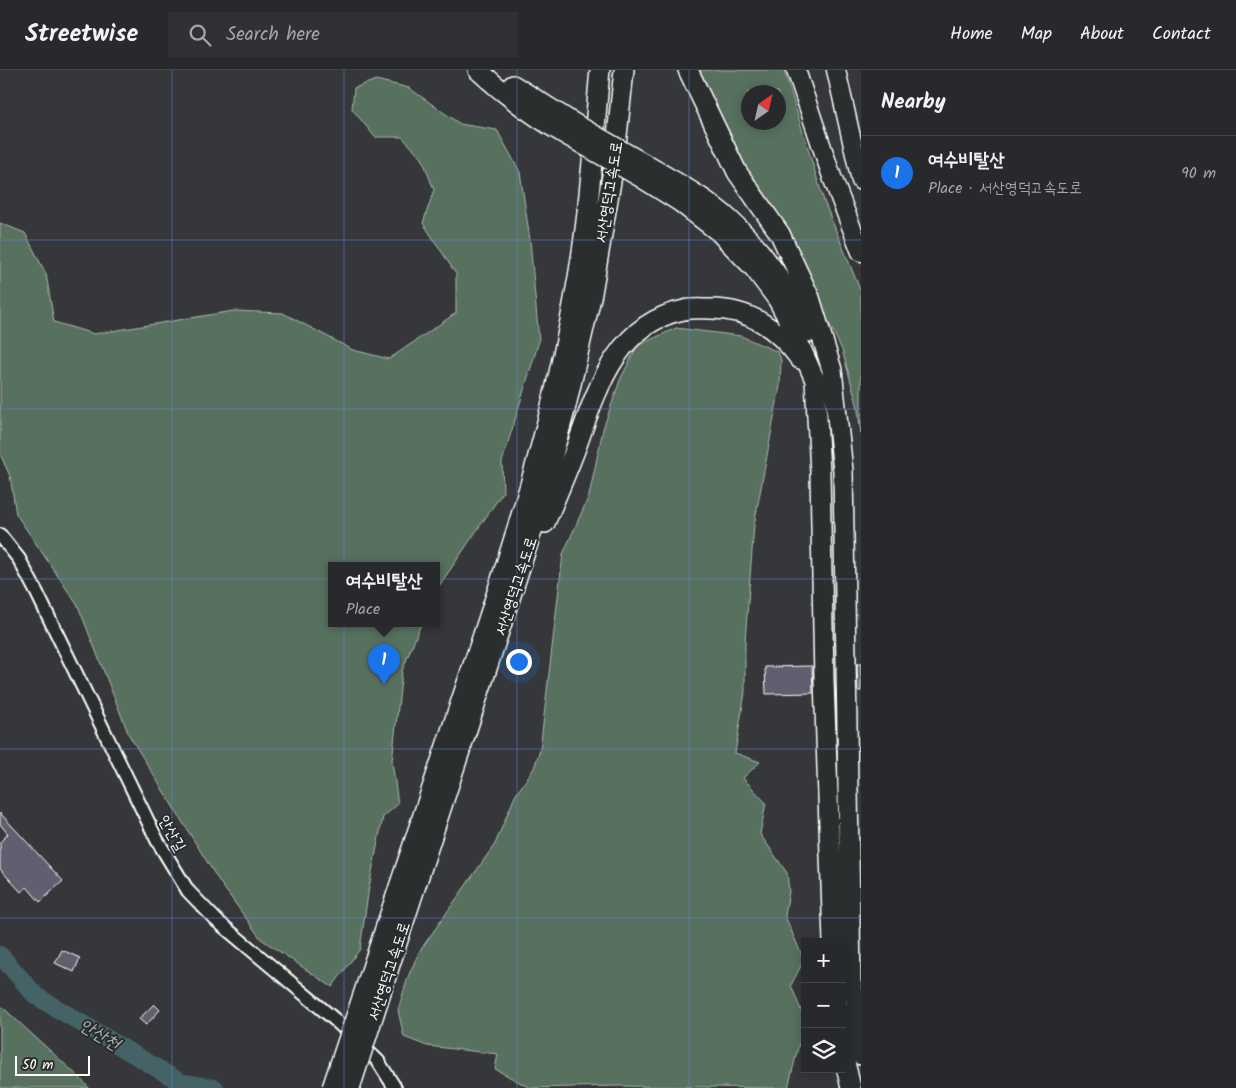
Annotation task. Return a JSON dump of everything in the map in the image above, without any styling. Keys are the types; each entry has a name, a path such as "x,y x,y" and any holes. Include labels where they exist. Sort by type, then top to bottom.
{"highway":[{"path":"478,70 504,95 538,119 571,130"},
{"path":"496,70 571,130 643,171 695,194 730,220 757,249 802,314 832,370"},
{"name":"서산영덕고속도로","path":"350,1088 389,942 518,526 549,409 575,294 592,166 600,70"},
{"name":"서산영덕고속도로","path":"332,1088 389,942 506,613 533,528 565,410 592,293 614,164 624,70"},
{"path":"688,70 737,172 780,234 810,298 832,370 843,471 851,982 861,1025"},
{"path":"796,70 832,177 861,252"},
{"path":"836,70 861,181"},
{"path":"643,171 719,232 754,268 778,300 815,380 820,473 824,680 833,938"},
{"path":"506,613 570,464 599,383 619,350 650,322 684,310 724,309 748,314 774,332 792,348 815,380"},
{"path":"851,982 861,999"},
{"path":"846,1021 861,1055"},
{"path":"846,1066 851,1088"}],"street":[{"name":"안산길","path":"0,535 19,559 37,593 157,840 188,891 216,920 296,985 378,1060 395,1087"}],"green space":[{"path":"699,70 784,70 824,201 861,292 861,434 857,404 842,350 783,228 729,141"},
{"path":"376,80 409,88 460,124 497,130 520,172 530,240 539,341 502,462 503,492 440,585 440,562 328,562 328,627 420,627 402,671 392,761 398,804 383,817 369,887 360,949 332,987 261,939 219,881 129,735 78,606 16,514 10,476 0,454 0,223 25,233 46,274 54,322 94,334 233,311 283,313 353,350 389,359 456,313 456,274 423,223 434,190 422,158 402,137 375,137 352,109 354,88"},
{"path":"676,328 741,336 778,352 781,360 780,386 754,525 745,641 745,692 735,753 760,762 743,778 766,803 760,834 787,873 789,891 785,916 801,953 801,966 791,985 801,1010 801,1036 788,1088 617,1086 530,1088 495,1069 498,1054 427,1046 404,1037 398,1010 408,977 419,952 495,844 515,796 534,768 540,750 563,554 589,496 603,429 620,380 637,346"},
{"path":"0,1005 80,1078 89,1088 0,1088"}],"building":[{"path":"857,664 861,664 861,691 858,691"},
{"path":"812,666 813,693 766,694 765,667"},
{"path":"0,813 63,881 40,902 27,887 21,892 0,869 0,842 8,834 0,824"},
{"path":"62,950 80,958 74,972 55,963"},
{"path":"154,1004 160,1010 146,1025 139,1019"}],"waterway":[{"name":"안산천","path":"0,955 36,996 180,1082 215,1088"}],"place":[{"name":"여수비탈산","path":"384,685"}]}
